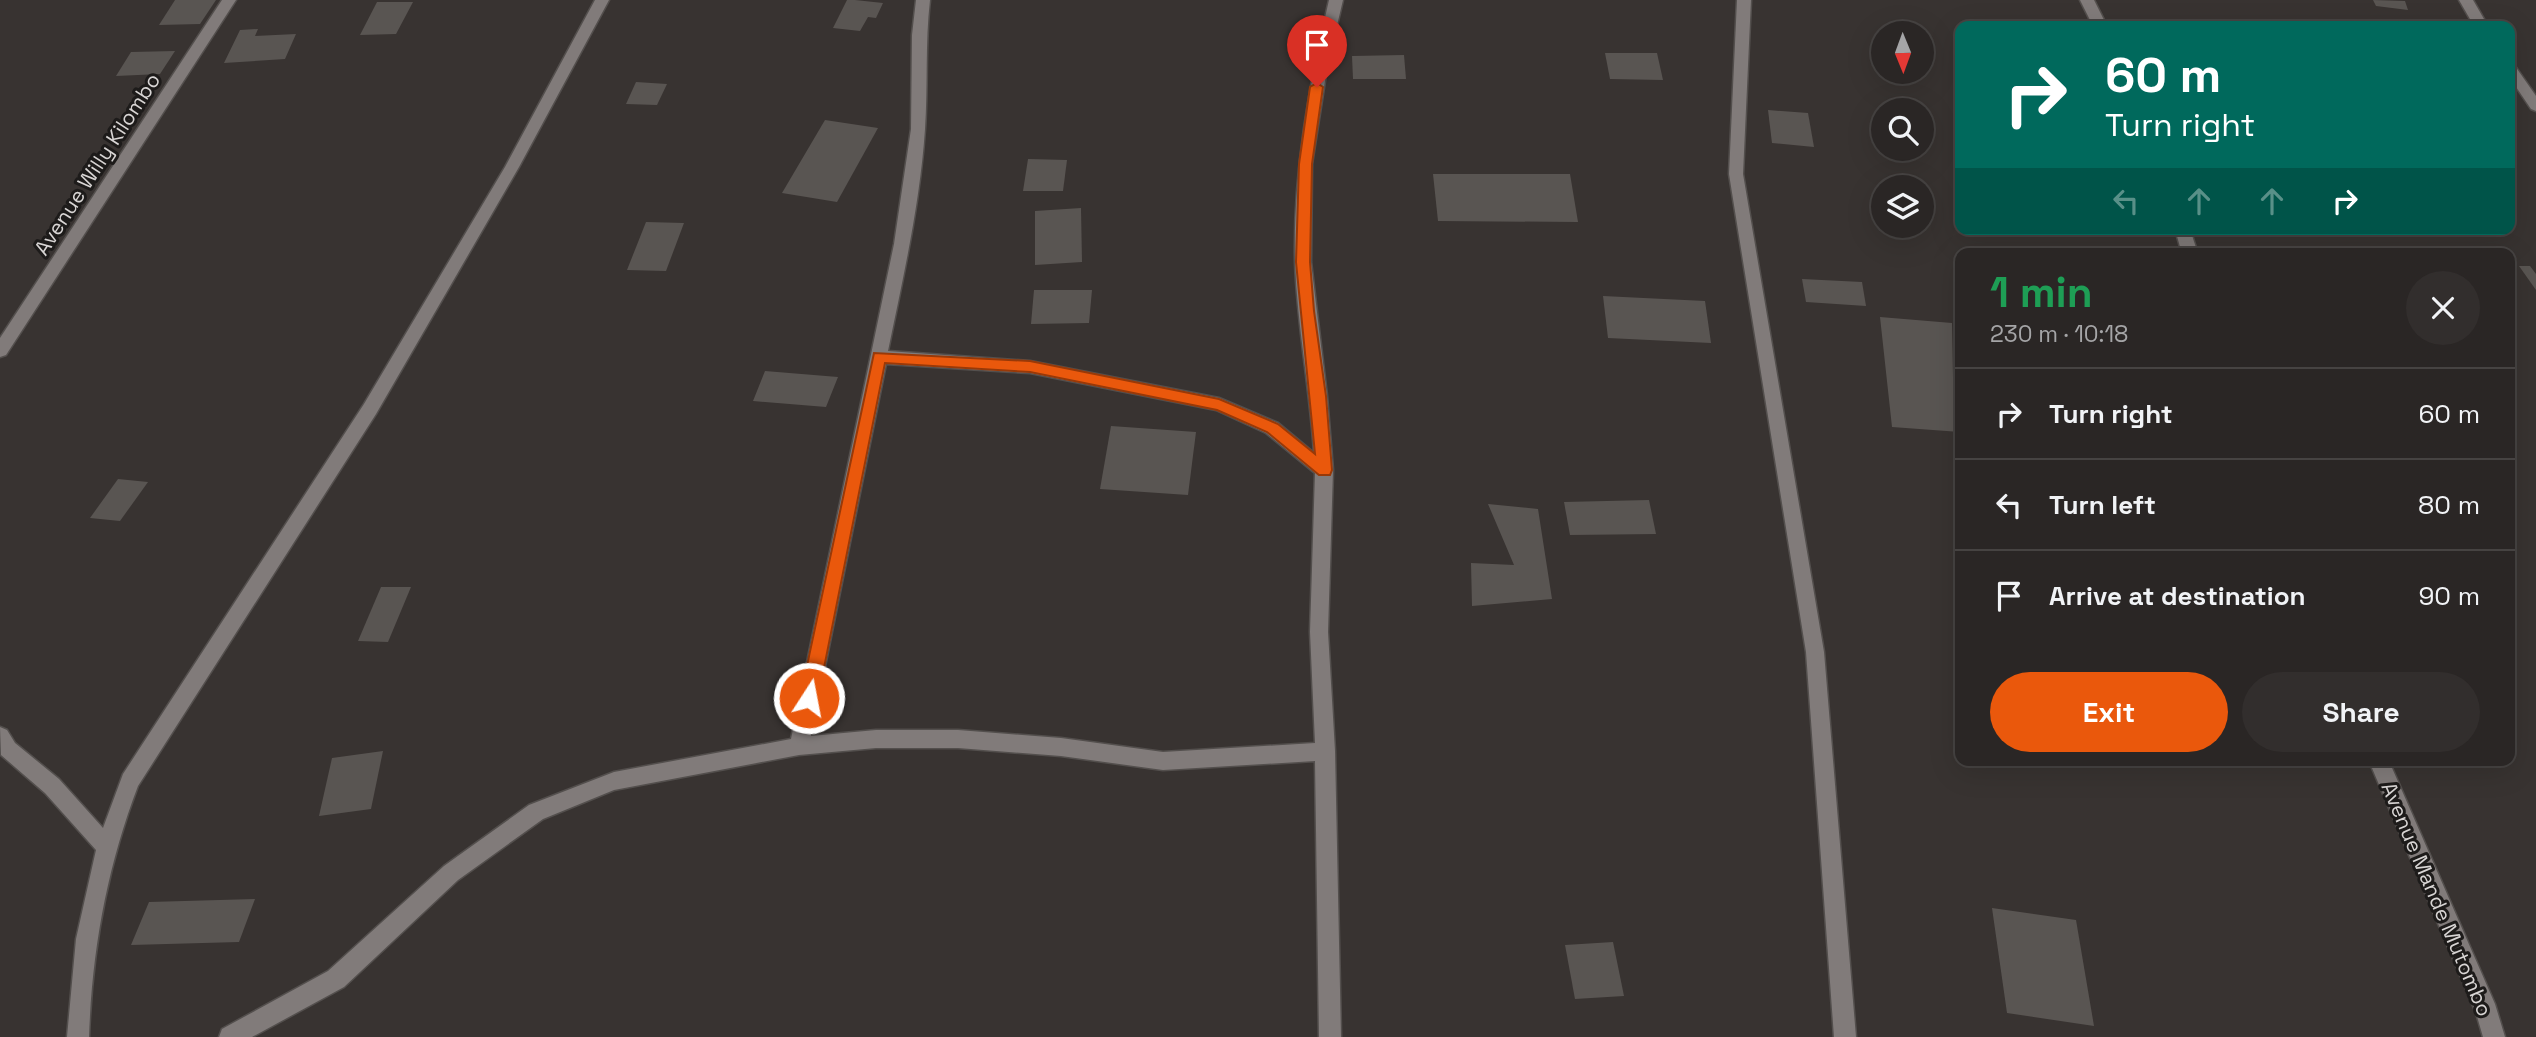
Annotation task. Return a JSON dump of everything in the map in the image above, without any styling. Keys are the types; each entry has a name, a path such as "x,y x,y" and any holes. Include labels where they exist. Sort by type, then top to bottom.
{"street":[{"name":"Avenue Willy Kilombo","path":"0,351 229,0"},
{"path":"78,1037 84,957 94,897 115,817 130,781 370,409 512,167 602,0"},
{"path":"799,746 902,244 918,129 919,35 923,0"},
{"path":"1330,1037 1325,751 1319,632 1324,470 1319,396 1307,311 1304,225 1305,164 1320,68 1336,0"},
{"path":"1744,0 1736,174 1815,652 1845,1037"},
{"path":"2087,0 2098,21"},
{"path":"2466,0 2478,21"},
{"path":"2515,76 2536,106"},
{"path":"879,357 1030,366 1219,404 1272,428 1324,470"},
{"path":"0,736 8,749 52,786 107,848"},
{"path":"230,1037 335,979 451,873 536,812 614,781 799,746 876,739 958,739 1060,747 1163,761 1325,751"},
{"name":"Avenue Mande Mutombo","path":"2381,766 2487,1012 2494,1037"}],"building":[{"path":"175,0 216,0 200,24 159,25"},
{"path":"847,0 883,3 876,18 868,17 860,31 833,28"},
{"path":"2373,0 2405,1 2408,10 2376,6"},
{"path":"377,2 413,2 396,34 360,35"},
{"path":"258,29 255,36 296,34 285,59 224,63 240,30"},
{"path":"175,51 160,74 116,76 131,52"},
{"path":"1605,53 1657,53 1663,80 1610,79"},
{"path":"1404,55 1406,79 1353,79 1352,56"},
{"path":"636,82 667,84 657,105 626,104"},
{"path":"1768,110 1808,113 1814,147 1772,143"},
{"path":"825,120 878,128 837,202 782,193"},
{"path":"1028,159 1067,160 1063,191 1023,191"},
{"path":"1433,174 1570,174 1578,222 1438,221"},
{"path":"1081,208 1082,262 1035,265 1035,211"},
{"path":"646,222 684,223 666,271 627,270"},
{"path":"2519,266 2530,266 2536,274 2536,290"},
{"path":"1802,279 1862,282 1866,306 1806,302"},
{"path":"1034,290 1092,290 1089,323 1031,324"},
{"path":"1603,296 1705,301 1711,343 1608,338"},
{"path":"1880,317 1952,323 1955,432 1892,427"},
{"path":"765,371 838,377 826,407 753,401"},
{"path":"1111,426 1196,432 1188,495 1100,489"},
{"path":"118,479 148,482 120,521 90,518"},
{"path":"1649,500 1656,534 1570,535 1564,502"},
{"path":"1488,504 1538,509 1552,599 1472,606 1471,563 1514,565"},
{"path":"381,587 411,587 388,642 358,641"},
{"path":"383,751 371,809 319,816 332,758"},
{"path":"255,899 239,942 131,945 149,902"},
{"path":"1992,908 2076,920 2094,1026 2007,1013"},
{"path":"1613,942 1624,996 1575,999 1565,945"}],"route":[{"path":"809,698 879,357 948,359 1030,366 1219,404 1272,428 1324,470 1319,396 1303,262 1305,164 1317,87"}]}
